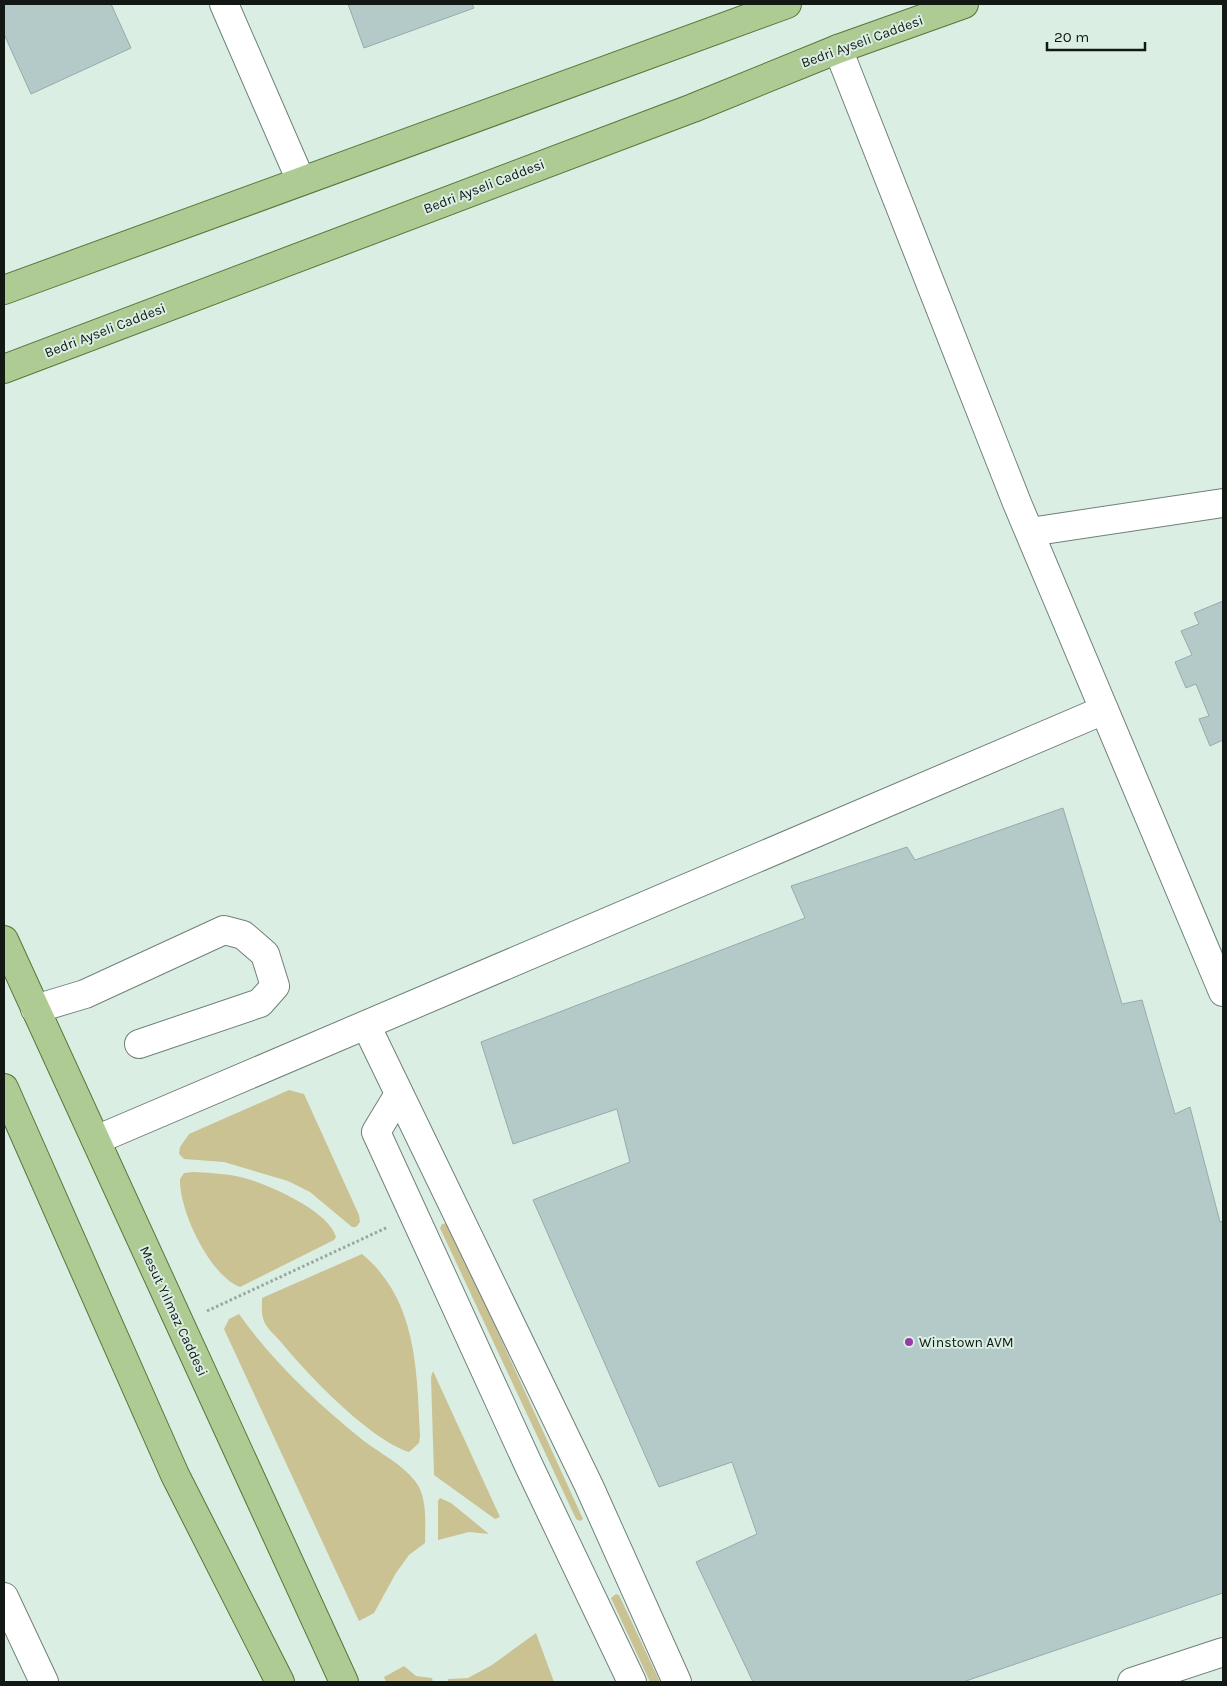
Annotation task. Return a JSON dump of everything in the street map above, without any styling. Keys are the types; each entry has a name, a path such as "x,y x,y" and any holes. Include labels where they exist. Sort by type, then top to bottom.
{"main road":[{"path":"4,290 787,4"},
{"name":"Bedri Ayseli Caddesi","path":"4,369 684,111 838,49 964,4"},
{"name":"Mesut Yılmaz Caddesi","path":"4,940 344,1682"},
{"path":"4,1088 175,1475 280,1682"}],"street":[{"path":"224,4 301,181"},
{"path":"838,49 1030,532 1223,992"},
{"path":"1030,532 1223,503"},
{"path":"96,1140 1104,710"},
{"path":"35,1009 85,994 224,930 243,935 266,954 275,986 260,1003 139,1044"},
{"path":"366,1025 589,1486 677,1682"},
{"path":"398,1094 376,1132 632,1682"},
{"path":"4,1597 44,1682"},
{"path":"1132,1682 1223,1652"}],"path":[{"path":"207,1311 414,1215"}],"shaded area":[{"path":"289,1090 304,1094 359,1215 360,1222 356,1227 352,1227 310,1192 288,1181 224,1162 184,1159 179,1154 180,1147 189,1134"},
{"path":"194,1172 237,1176 287,1195 323,1219 336,1237 334,1240 240,1287 228,1280 217,1269 207,1256 190,1224 181,1192 180,1179 184,1173"},
{"path":"448,1223 583,1519 580,1521 576,1519 440,1228 442,1224"},
{"path":"362,1254 380,1272 394,1292 404,1314 411,1338 415,1362 420,1436 419,1443 409,1452 393,1445 376,1434 340,1405 269,1330 263,1318 262,1298"},
{"path":"239,1314 266,1349 297,1382 364,1441 404,1469 419,1487 425,1511 425,1543 409,1555 396,1573 374,1613 359,1621 224,1329 229,1319"},
{"path":"433,1371 500,1517 495,1519 434,1475 431,1377"},
{"path":"440,1498 451,1503 489,1534 469,1532 438,1540 438,1501"},
{"path":"616,1594 619,1595 660,1682 650,1682 611,1598"},
{"path":"536,1633 554,1682 448,1682 448,1679 468,1678 492,1665"},
{"path":"404,1666 416,1676 432,1678 433,1682 386,1682 384,1677"}],"building":[{"path":"4,4 111,4 131,48 31,94 4,34"},
{"path":"348,4 472,4 474,8 364,48"},
{"path":"1223,601 1223,740 1210,746 1199,719 1209,716 1196,684 1186,688 1175,662 1192,655 1181,631 1199,624 1194,613"},
{"name":"Winstown AVM","path":"1063,808 1122,1004 1142,1000 1175,1114 1190,1107 1220,1222 1223,1221 1223,1593 963,1682 753,1682 696,1562 757,1534 732,1462 659,1487 533,1200 630,1162 617,1109 513,1144 481,1042 805,918 791,886 907,847 915,860"}],"place":[{"name":"Winstown AVM","path":"909,1342"}]}
